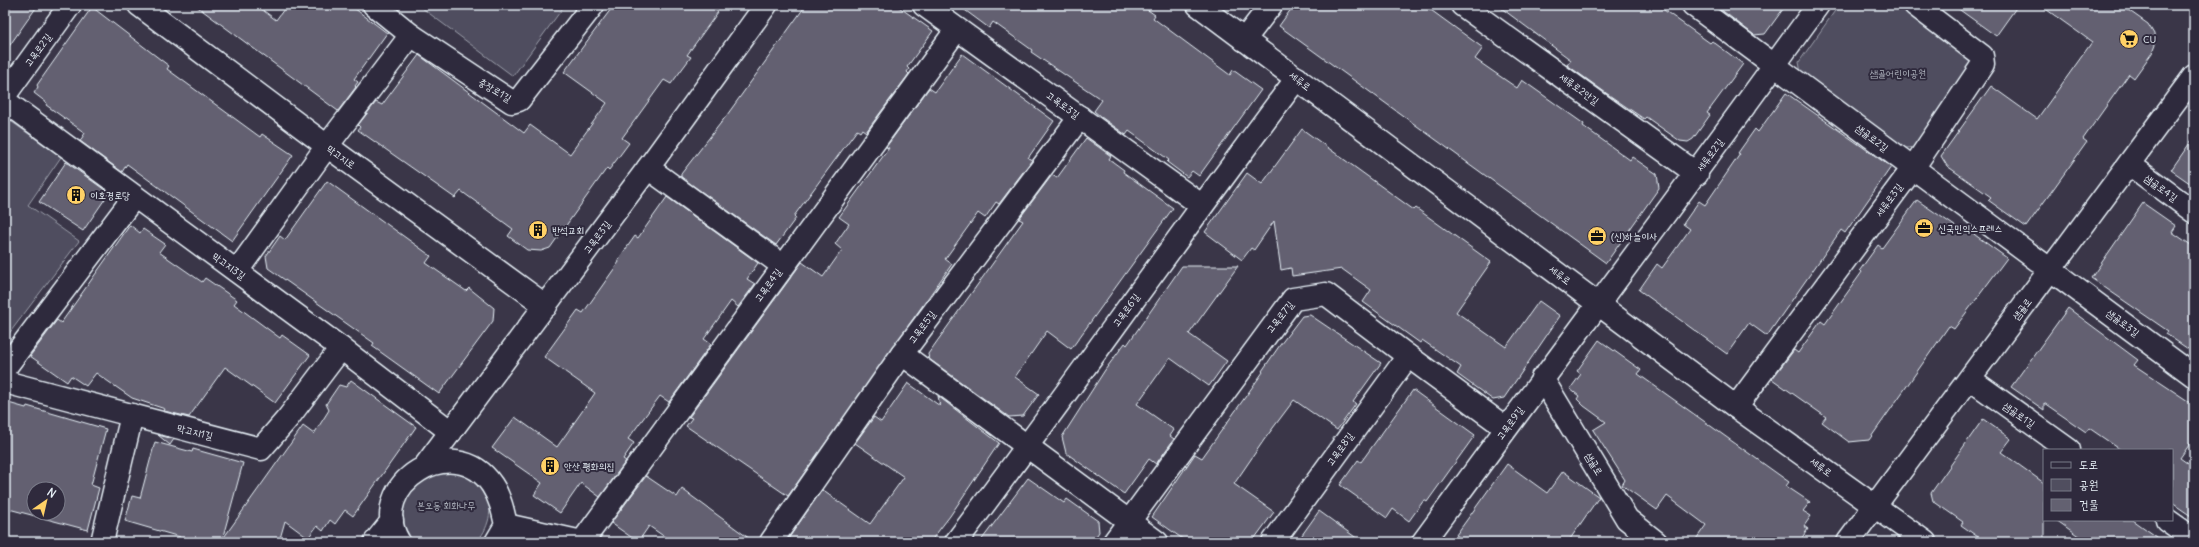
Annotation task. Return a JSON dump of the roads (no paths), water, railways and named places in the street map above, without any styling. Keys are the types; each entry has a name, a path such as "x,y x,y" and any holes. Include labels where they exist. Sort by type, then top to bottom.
{"street":[{"name":"고목로2길","path":"5,95 70,5"},
{"name":"막고지로","path":"139,5 327,146 546,306"},
{"name":"충장로1길","path":"374,5 411,35 512,102 519,100 593,5"},
{"name":"고목로3길","path":"425,466 546,306 766,5"},
{"name":"고목로3길","path":"924,5 1201,205"},
{"name":"세류로","path":"1198,5 1736,407 1925,542"},
{"path":"1244,40 1271,5"},
{"name":"세류로2안길","path":"1462,5 1697,174"},
{"name":"샘골로2길","path":"1693,5 2051,270"},
{"name":"세류로2길","path":"1598,304 1697,174 1818,5"},
{"name":"세류로3길","path":"1736,407 1913,168 1983,64 1982,56 1915,5"},
{"name":"고목로4길","path":"582,542 782,265 957,29"},
{"path":"237,272 327,146 411,35"},
{"name":"샘골로","path":"1848,542 2194,76"},
{"name":"고목로6길","path":"956,542 1027,448 1201,205 1297,78"},
{"name":"막고지3길","path":"5,101 342,348 451,432"},
{"name":"고목로5길","path":"771,542 902,354 1080,117"},
{"name":"샘골로4길","path":"2129,164 2194,212"},
{"path":"648,168 782,265"},
{"path":"5,368 134,197"},
{"name":"샘골로3길","path":"2051,270 2194,376"},
{"name":"고목로7길","path":"1114,542 1293,299 1326,294 1506,428"},
{"name":"고목로9길","path":"1422,542 1598,304"},
{"name":"막고지1길","path":"5,382 261,449 288,418 342,348"},
{"path":"902,354 1027,448 1157,542"},
{"name":"고목로8길","path":"1273,542 1408,356"},
{"name":"샘골로","path":"1542,378 1627,519 1656,542"},
{"name":"샘골로1길","path":"1970,379 2068,449"},
{"path":"102,542 132,415"},
{"path":"399,542 392,521 392,505 399,489 409,476 425,466 443,462 462,463 479,471 495,489 500,500 501,534 582,542"},
{"path":"375,542 392,521"},
{"path":"2168,521 2194,539"}],"place":[{"name":"CU","path":"2129,39"},
{"name":"이호경로당","path":"76,195"},
{"name":"신국민익스프레스","path":"1924,228"},
{"name":"반석교회","path":"538,230"},
{"name":"(신)하늘이사","path":"1597,236"},
{"name":"안산 평화의집","path":"550,466"}],"park label":[{"name":"샘골어린이공원","path":"1898,73"},
{"name":"본오동 회화나무","path":"446,505"}]}
